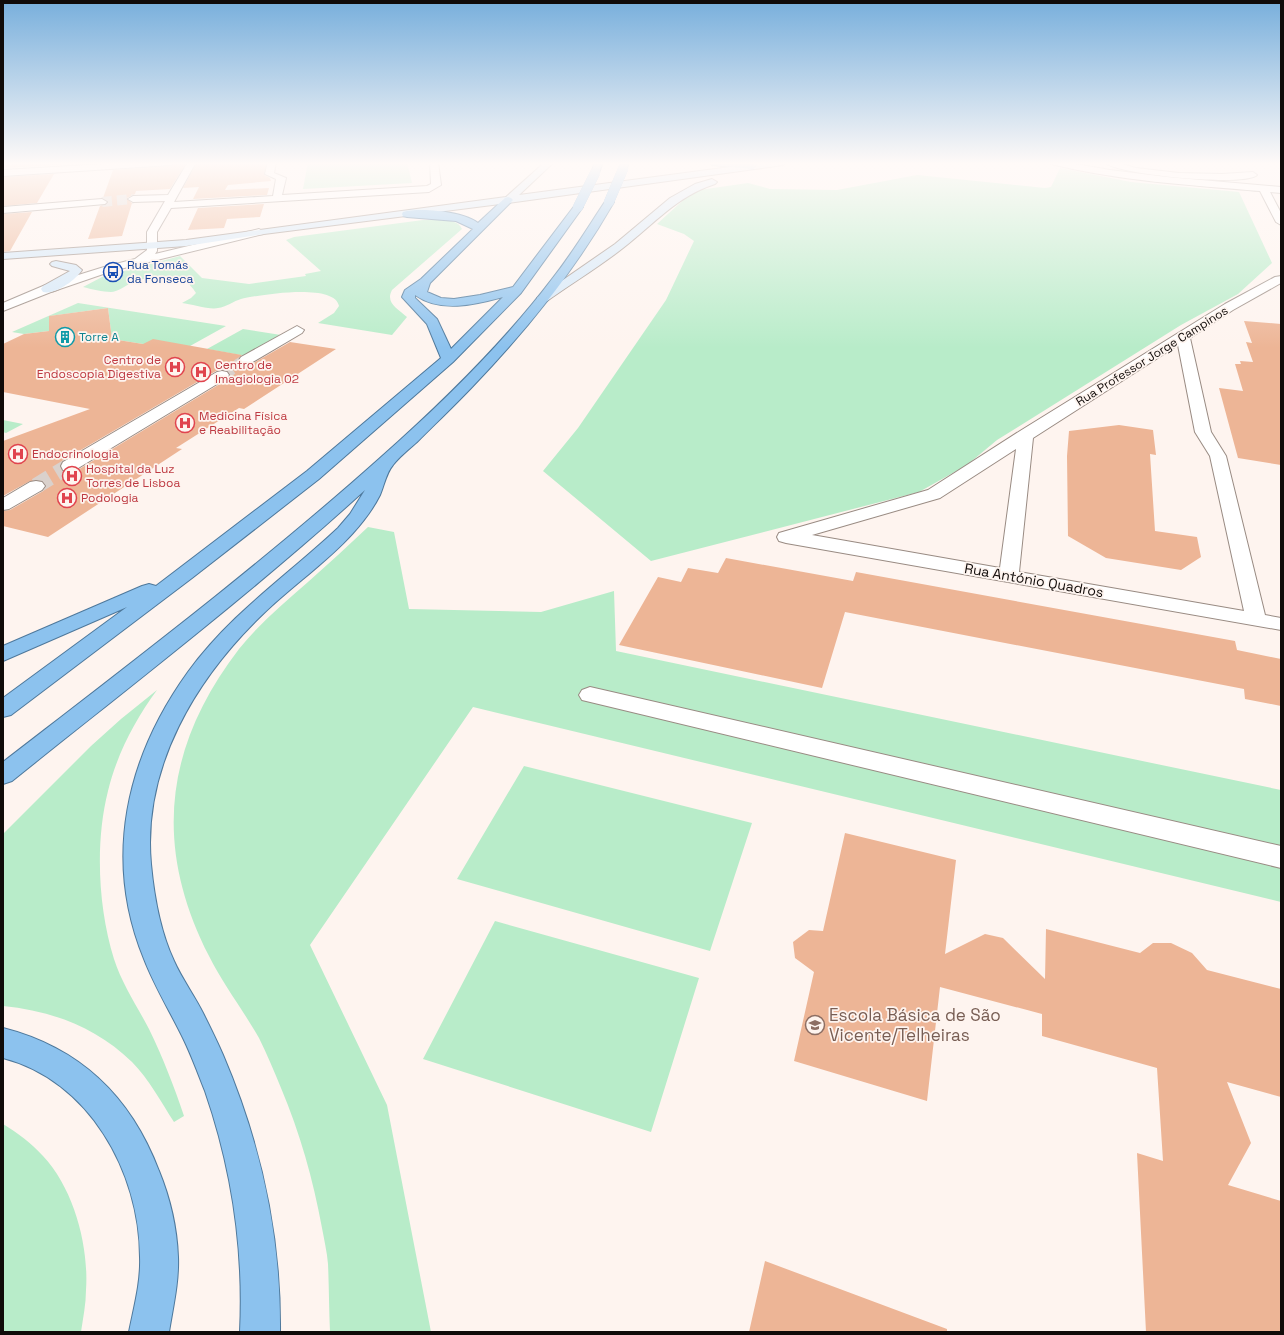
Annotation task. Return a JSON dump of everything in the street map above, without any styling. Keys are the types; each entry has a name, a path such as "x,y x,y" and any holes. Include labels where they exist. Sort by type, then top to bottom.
{"highway":[{"path":"474,224 479,230"},
{"path":"448,359 433,324 408,297 412,289 425,282 485,224"},
{"path":"3,709 184,574 313,475 448,359 517,290 565,224"},
{"path":"3,775 221,602 340,503 414,436 501,349 575,258 597,224"},
{"path":"425,282 420,293 427,299 440,302 460,302 485,298 517,290"},
{"path":"260,1332 259,1256 255,1212 246,1171 229,1114 210,1063 156,954 147,920 137,860 139,808 143,786 157,747 175,708 194,679 220,647 258,607 330,545 354,521 368,502 385,462"},
{"path":"3,654 184,574"},
{"path":"3,1043 37,1054 67,1072 111,1114 128,1141 143,1176 153,1211 159,1249 156,1294 149,1332"}],"main road":[{"path":"3,256 152,242 186,243 320,224"},
{"path":"542,298 620,246 644,224"},
{"path":"46,289 73,275 76,270 72,267 52,265 107,264 139,261"},
{"path":"3,264 32,265"}],"street":[{"path":"139,261 152,251 152,232 156,224"},
{"path":"3,307 46,289 139,261 264,231"},
{"name":"Rua Professor Jorge Campinos","path":"786,536 934,494 1026,434 1183,336 1279,279"},
{"path":"246,360 297,330"},
{"path":"1183,336 1203,432 1218,456 1256,619"},
{"path":"69,466 222,375"},
{"path":"1010,576 1026,434"},
{"path":"3,505 36,486"},
{"name":"Rua António Quadros","path":"786,536 1281,624"},
{"path":"590,695 1281,856"}],"green space":[{"path":"390,224 459,224 462,229 392,290 390,295 391,302 407,317 392,335 318,323 334,313 339,306 334,299 324,294 311,292 278,293 241,299 221,307 205,308 182,303 196,293 183,281 166,276 139,280 113,292 83,287 102,277 180,256 202,278 249,284 306,276 305,274 321,271 286,240 294,237"},
{"path":"658,224 1254,224 1272,263 1238,294 1181,325 997,440 967,465 919,492 651,561 543,471 578,428 666,300 694,241 684,234"},
{"path":"78,303 226,326 190,346 143,344 112,339 108,308 50,316 49,331 24,334 12,332"},
{"path":"243,329 281,335 246,356 207,349"},
{"path":"3,420 23,424 6,433 3,432"},
{"path":"368,527 394,532 409,609 541,612 614,591 616,651 1281,790 1281,902 473,707 310,945 387,1105 431,1332 330,1332 327,1255 305,1156 288,1105 262,1044 209,956 191,915 180,875 174,836 175,798 182,760 195,723 214,686 239,649 272,614"},
{"path":"157,690 134,725 116,764 104,811 101,832 100,875 104,918 117,968 159,1051 184,1116 174,1122 149,1083 138,1069 132,1062 104,1039 88,1030 56,1017 21,1008 3,1006 3,834 91,746"},
{"path":"524,766 752,823 710,951 457,879"},
{"path":"495,921 699,978 651,1132 423,1059"},
{"path":"3,1124 24,1138 43,1156 54,1169 71,1201 82,1237 85,1255 86,1300 81,1332 3,1332"}],"building":[{"path":"3,224 25,224 10,251 3,252"},
{"path":"93,224 126,224 122,236 88,239"},
{"path":"191,224 225,224 224,228 188,230"},
{"path":"108,308 112,339 143,344 153,339 242,355 238,359 241,364 252,364 290,342 336,349 244,409 239,408 176,448 182,449 48,537 3,526 3,511 10,510 43,491 46,486 42,481 30,481 3,496 3,441 90,409 3,392 3,344 24,334 49,331 49,316","holes":["216,371 227,371 230,374 228,379 76,471 62,471 60,465 62,461"]},
{"path":"1244,321 1281,324 1281,465 1238,458 1219,388 1243,391 1235,364 1241,364 1240,361 1253,362 1246,342 1252,343"},
{"path":"1119,425 1153,430 1156,455 1150,454 1155,531 1197,537 1201,557 1181,570 1106,558 1068,536 1067,456 1069,431"},
{"path":"726,558 853,581 856,572 1235,641 1237,650 1281,659 1281,706 1245,699 1244,689 845,612 822,688 619,645 658,577 681,582 688,568 718,573"},
{"path":"845,833 956,860 945,954 985,934 1003,938 1045,979 1046,929 1140,953 1153,943 1171,943 1192,953 1207,970 1281,989 1281,1097 1227,1082 1251,1143 1228,1185 1281,1201 1281,1332 1146,1332 1137,1153 1163,1161 1157,1068 1042,1036 1042,1014 940,987 927,1101 794,1061 814,972 795,958 793,942 809,930 823,931"},
{"path":"765,1261 947,1329 947,1332 749,1332"}],"tunnel":[{"path":"222,375 246,360"},
{"path":"36,486 69,466"}],"place":[{"name":"Rua Tomás da Fonseca","path":"113,272"},
{"name":"Torre A","path":"65,337"},
{"name":"Centro de Endoscopia Digestiva","path":"175,367"},
{"name":"Centro de Imagiologia 02","path":"201,372"},
{"name":"Medicina Física e Reabilitação","path":"185,423"},
{"name":"Endocrinologia","path":"18,454"},
{"name":"Hospital da Luz Torres de Lisboa","path":"72,476"},
{"name":"Podologia","path":"67,498"},
{"name":"Escola Básica de São Vicente/Telheiras","path":"815,1025"}]}
